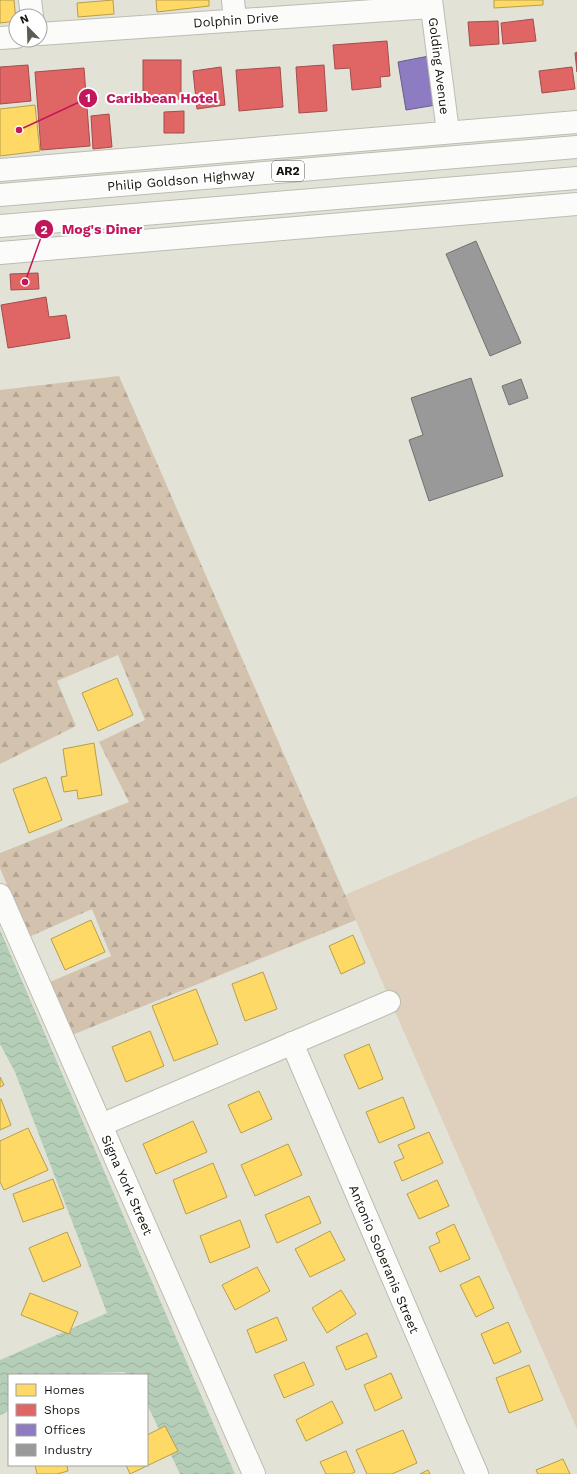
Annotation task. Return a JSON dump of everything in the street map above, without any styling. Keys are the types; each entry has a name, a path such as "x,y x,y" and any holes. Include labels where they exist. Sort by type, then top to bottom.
{"street":[{"name":"Dolphin Drive","path":"48,33 234,10 431,3"},
{"name":"Golding Avenue","path":"431,3 448,132"},
{"path":"0,170 577,122"},
{"name":"Philip Goldson Highway","path":"0,195 577,147"},
{"path":"0,226 577,178"},
{"path":"0,253 577,204"},
{"name":"Signa York Street","path":"0,896 254,1474"},
{"path":"101,1125 389,1002"},
{"name":"Antonio Soberanis Street","path":"292,1043 478,1474"}],"shaded area":[{"path":"577,796 577,1429 345,895"}],"green space":[{"path":"119,376 356,920 72,1035 50,982 111,956 92,909 29,937 0,868 0,853 129,802 99,742 145,720 118,655 57,681 76,726 0,764 0,390"}],"water":[{"path":"0,930 235,1474 180,1474 148,1406 148,1374 127,1374 124,1372 96,1374 8,1374 8,1411 0,1415 0,1360 107,1313 15,1072 0,1044"}],"building: Homes":[{"path":"0,0 14,0 15,8 8,8 8,22 0,23"},
{"path":"113,0 114,14 78,17 77,3"},
{"path":"156,0 209,0 209,6 157,12"},
{"path":"494,0 543,0 543,5 494,8"},
{"path":"35,105 40,151 0,156 0,109"},
{"path":"117,678 133,715 98,731 82,693"},
{"path":"94,743 102,795 78,799 77,790 64,792 61,777 67,776 63,749"},
{"path":"46,777 62,820 29,833 13,789"},
{"path":"91,920 105,952 65,970 51,939"},
{"path":"353,935 365,963 341,974 329,946"},
{"path":"263,972 277,1009 245,1021 232,984"},
{"path":"196,989 218,1044 174,1061 152,1006"},
{"path":"150,1031 164,1066 126,1082 112,1047"},
{"path":"369,1044 383,1079 359,1089 344,1055"},
{"path":"0,1077 4,1085 0,1087"},
{"path":"259,1091 272,1119 241,1133 228,1105"},
{"path":"403,1097 415,1128 379,1143 366,1112"},
{"path":"0,1099 11,1125 0,1130"},
{"path":"193,1121 207,1152 156,1174 143,1144"},
{"path":"28,1128 48,1170 4,1190 0,1182 0,1141"},
{"path":"429,1132 443,1163 402,1181 394,1162 404,1158 398,1145"},
{"path":"288,1144 302,1175 255,1196 241,1165"},
{"path":"213,1163 227,1197 186,1214 173,1180"},
{"path":"53,1179 64,1208 23,1222 13,1194"},
{"path":"437,1180 449,1206 419,1219 407,1194"},
{"path":"309,1196 321,1223 277,1243 265,1215"},
{"path":"240,1220 250,1247 210,1263 200,1236"},
{"path":"454,1224 470,1259 440,1272 429,1247 440,1242 436,1233"},
{"path":"330,1231 345,1260 310,1277 295,1249"},
{"path":"67,1232 81,1266 43,1282 29,1248"},
{"path":"257,1267 270,1291 235,1310 222,1285"},
{"path":"479,1276 494,1308 476,1317 460,1285"},
{"path":"341,1290 356,1314 327,1333 312,1308"},
{"path":"30,1293 78,1312 69,1334 21,1315"},
{"path":"277,1317 287,1340 256,1353 247,1330"},
{"path":"508,1322 521,1352 494,1364 481,1334"},
{"path":"367,1333 377,1357 346,1370 336,1347"},
{"path":"304,1362 314,1385 284,1398 274,1375"},
{"path":"529,1365 543,1400 509,1413 496,1378"},
{"path":"391,1373 402,1398 375,1411 364,1385"},
{"path":"332,1401 343,1423 306,1441 296,1420"},
{"path":"165,1426 178,1451 148,1465 148,1434"},
{"path":"403,1430 417,1463 392,1474 367,1474 356,1450"},
{"path":"346,1451 355,1472 351,1474 326,1474 320,1462"},
{"path":"563,1459 570,1474 538,1474 536,1470"},
{"path":"35,1466 67,1466 68,1471 57,1474 37,1474"},
{"path":"126,1466 147,1466 130,1474"},
{"path":"428,1470 430,1474 420,1474"}],"building: Shops":[{"path":"533,19 536,41 503,44 501,23"},
{"path":"498,21 499,44 470,46 468,22"},
{"path":"387,41 390,76 380,77 381,87 352,90 350,68 335,69 333,45"},
{"path":"577,52 577,72 575,53"},
{"path":"143,60 181,60 181,99 143,99"},
{"path":"28,65 31,101 0,104 0,67"},
{"path":"324,65 327,111 299,113 296,67"},
{"path":"221,67 225,105 197,109 193,71"},
{"path":"280,67 283,107 239,111 236,70"},
{"path":"572,67 575,89 542,93 539,71"},
{"path":"84,68 90,146 41,150 35,72"},
{"path":"184,111 184,133 164,133 164,112"},
{"path":"109,114 112,147 93,149 91,116"},
{"path":"38,273 39,289 11,290 10,274"},
{"path":"46,297 49,317 66,315 70,338 8,348 1,305"}],"building: Offices":[{"path":"429,56 436,105 406,110 398,62"}],"building: Industry":[{"path":"476,241 521,343 490,356 446,254"},
{"path":"471,378 503,476 429,501 409,440 423,435 411,398"},
{"path":"521,379 528,398 509,405 502,386"}],"place":[{"name":"Caribbean Hotel","path":"19,130"},
{"name":"Mog's Diner","path":"25,282"}]}
